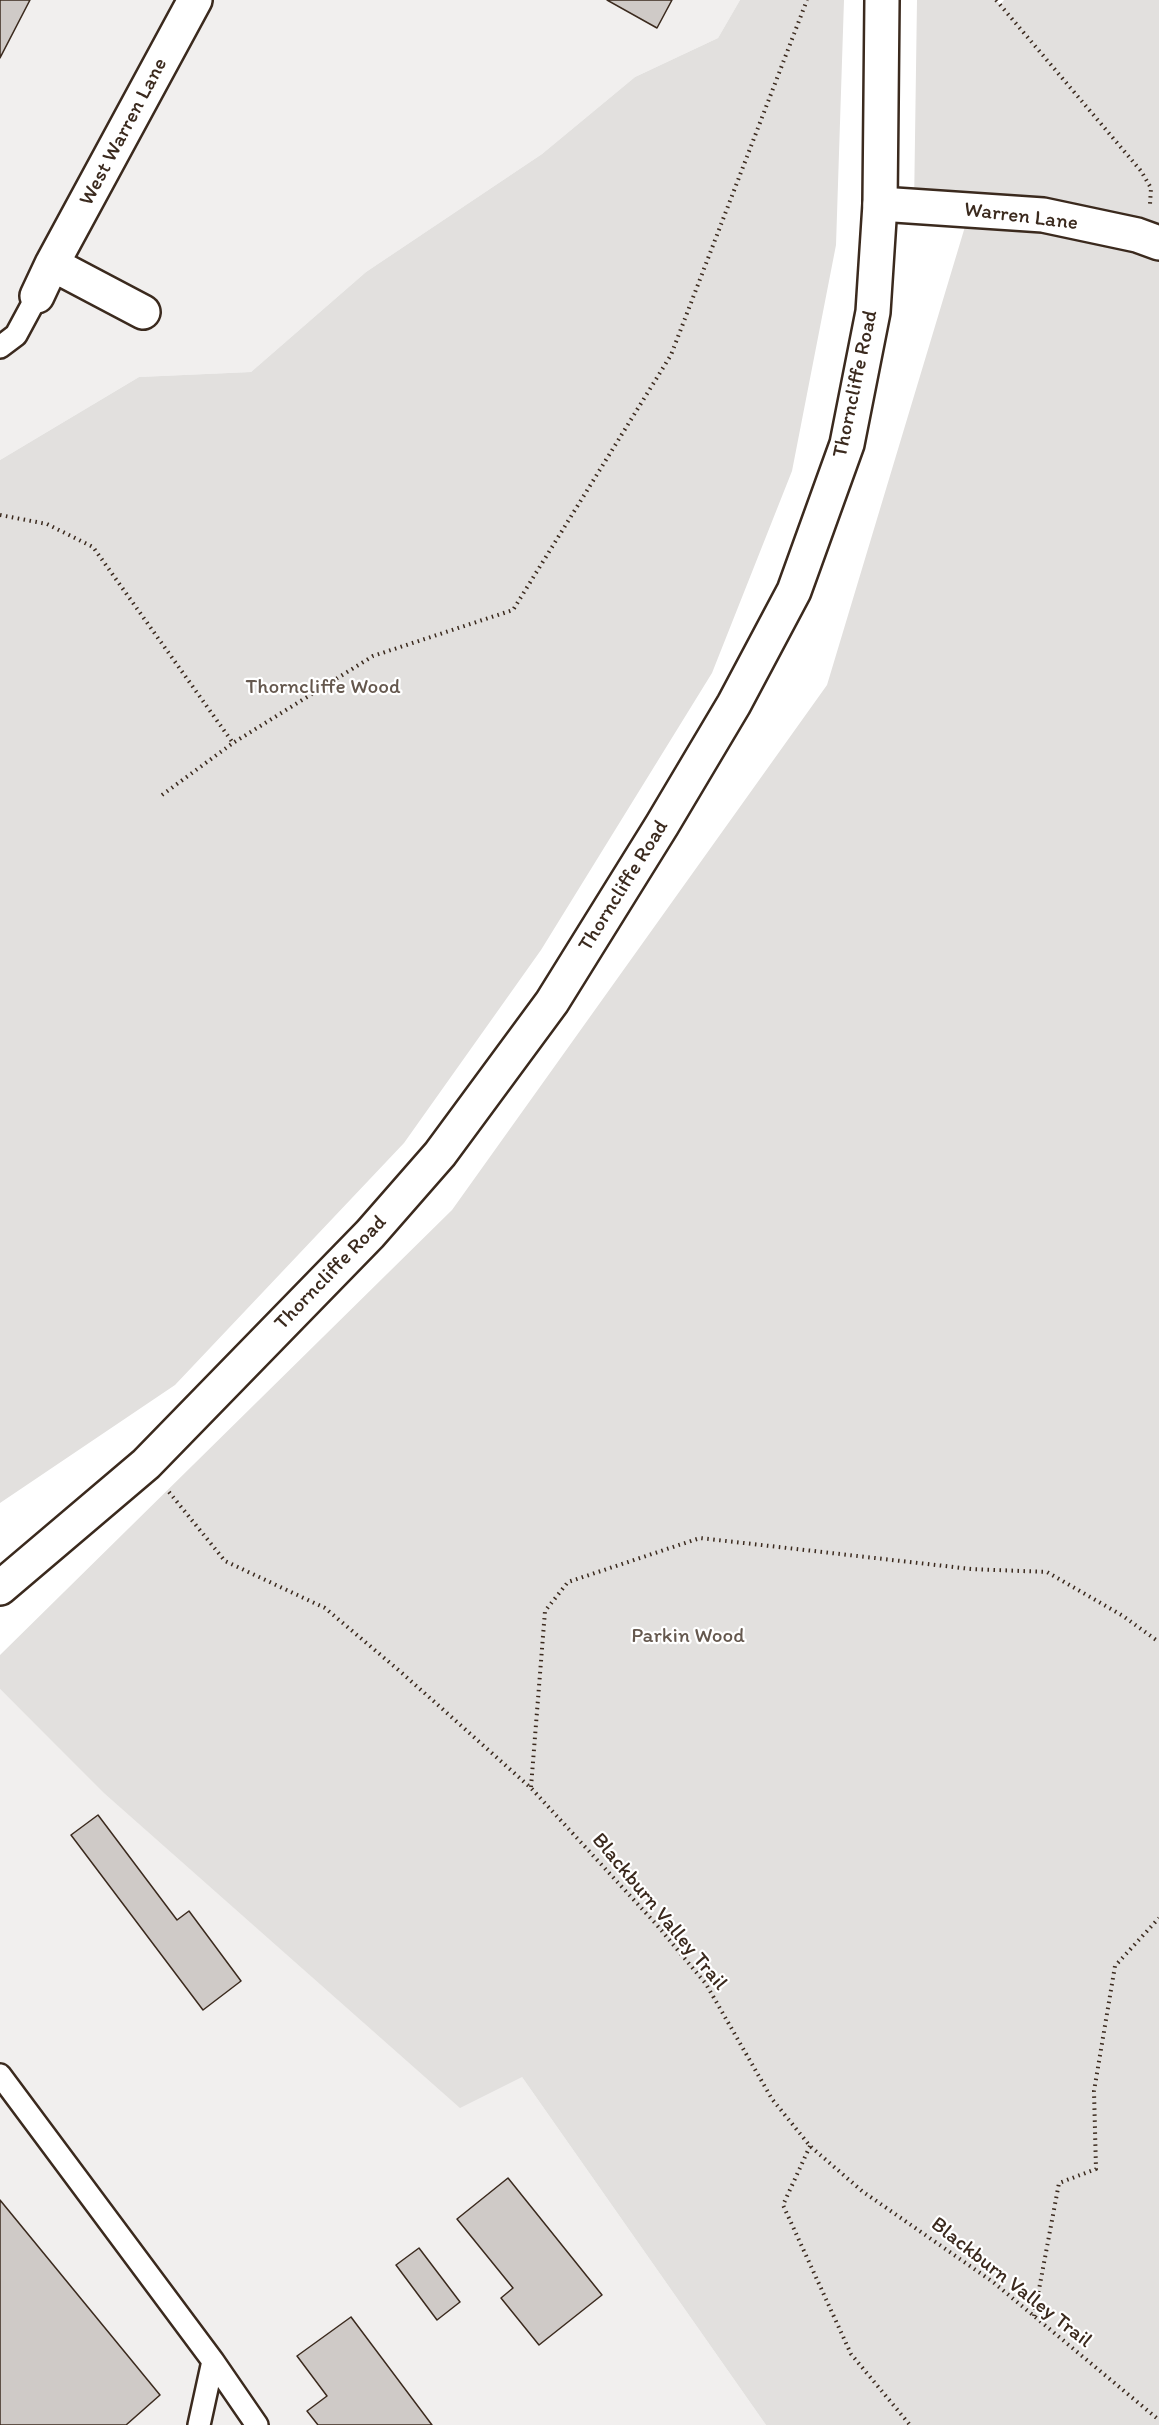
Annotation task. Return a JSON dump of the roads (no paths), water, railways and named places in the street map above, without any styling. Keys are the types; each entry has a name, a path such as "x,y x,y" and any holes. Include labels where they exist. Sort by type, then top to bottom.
{"street":[{"name":"West Warren Lane","path":"38,296 52,264 195,0"},
{"name":"Thorncliffe Road","path":"0,1588 146,1464 370,1234 440,1154 552,1002 728,714 794,591 847,444 873,312 880,204 882,0"},
{"name":"Warren Lane","path":"880,204 1043,215 1148,239"},
{"path":"52,264 143,312"}],"lane":[{"path":"0,347 16,335 38,296"},
{"path":"0,2075 213,2361 257,2425"},
{"path":"199,2425 213,2361"}],"park label":[{"name":"Thorncliffe Wood","path":"323,688"},
{"name":"Parkin Wood","path":"688,1637"}]}
